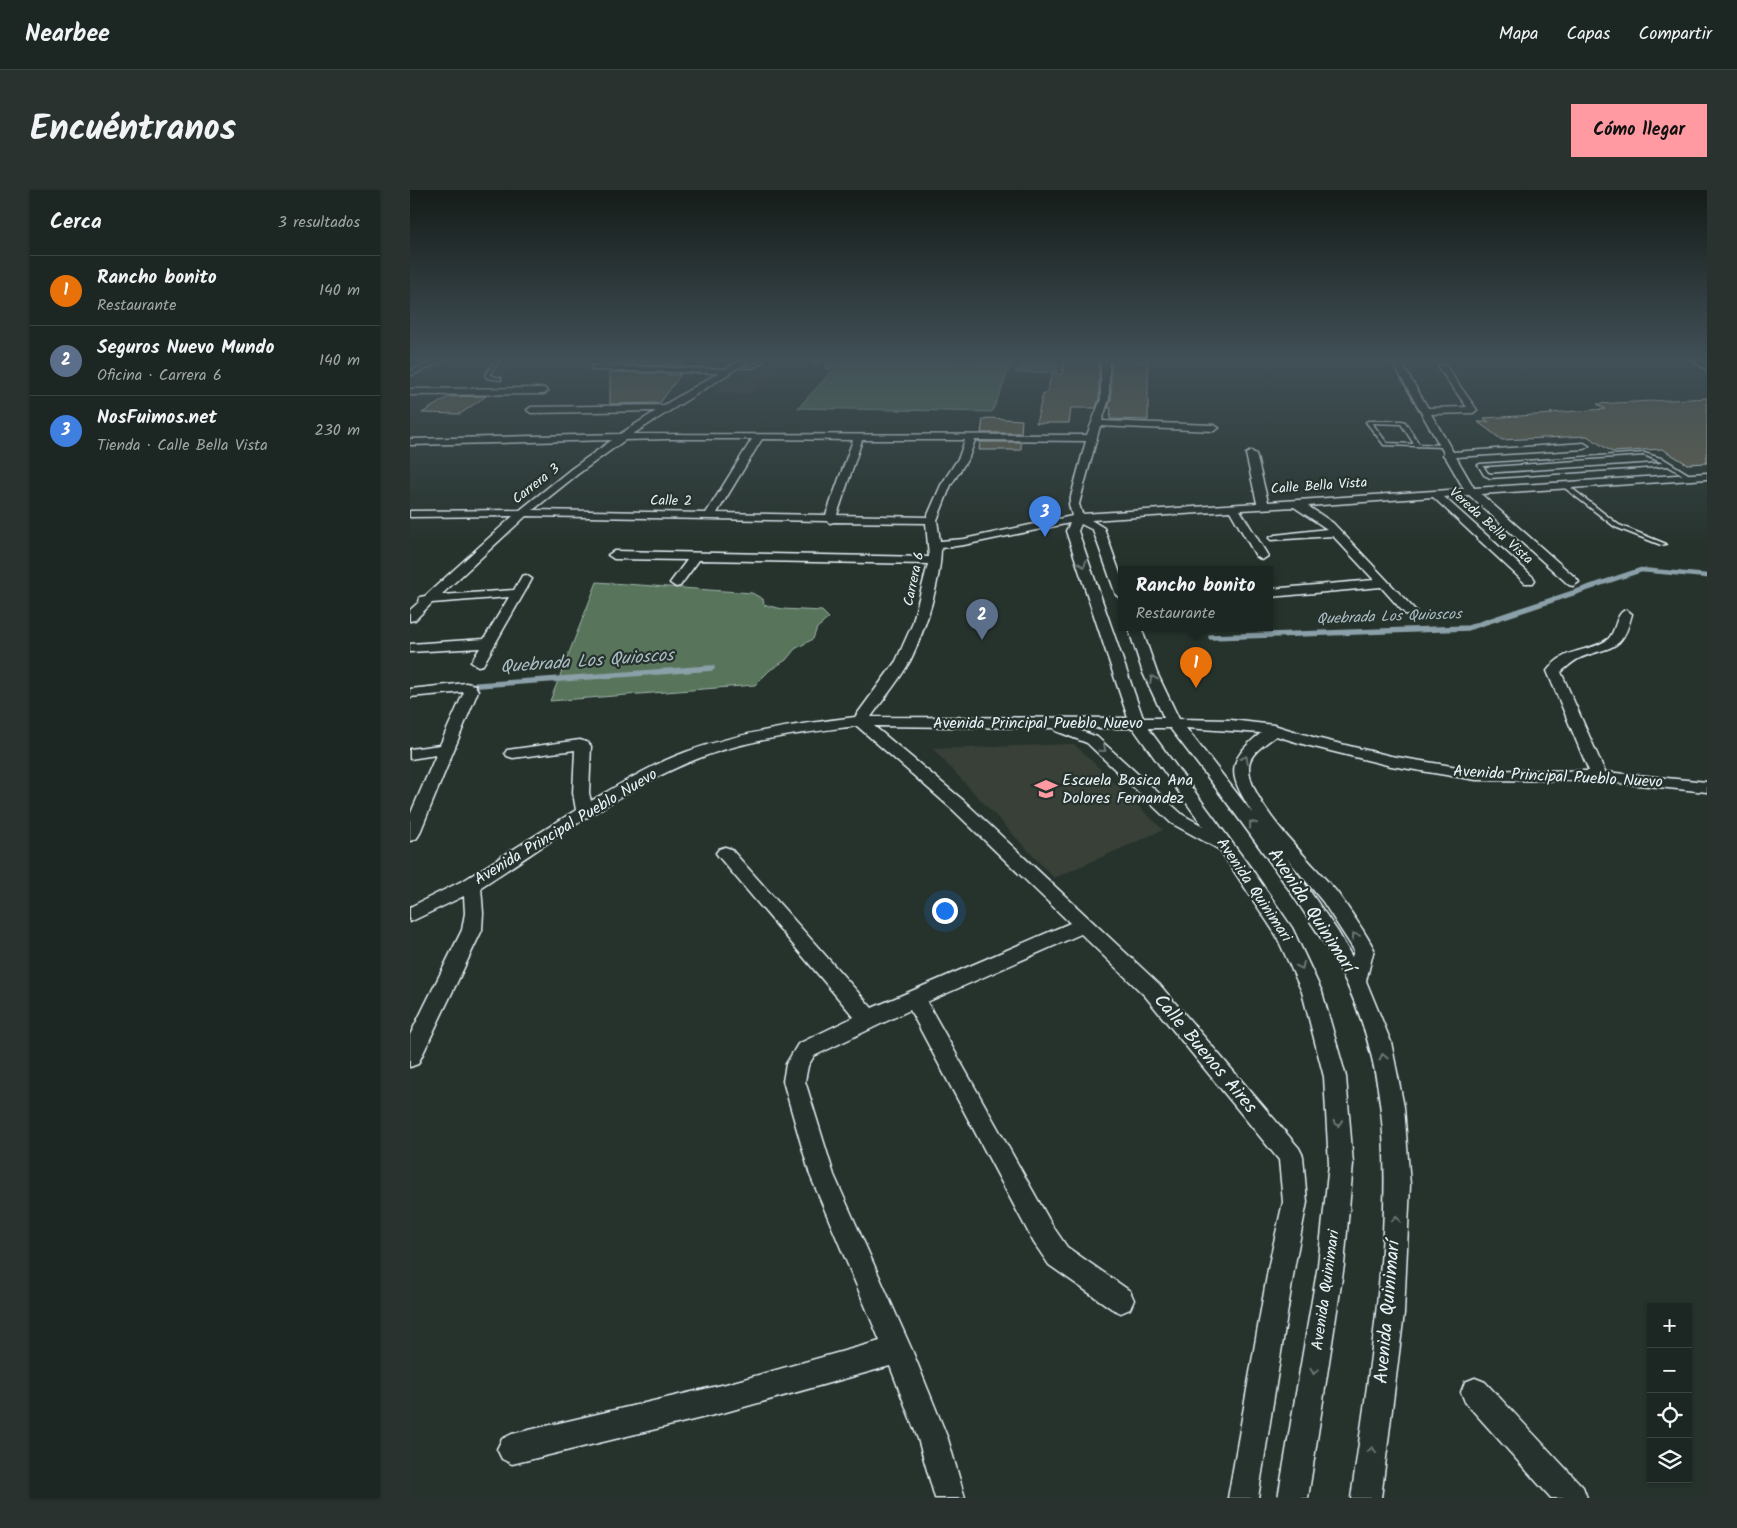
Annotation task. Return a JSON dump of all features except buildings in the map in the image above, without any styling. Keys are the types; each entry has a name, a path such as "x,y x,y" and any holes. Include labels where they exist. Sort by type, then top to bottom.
{"street":[{"name":"Carrera 3","path":"410,617 522,513 623,436 645,422"},
{"path":"1430,422 1470,490 1573,582"},
{"path":"1096,423 1214,428"},
{"name":"Avenida Quinimari","path":"1096,423 1074,504 1078,518 1072,531 1137,723 1249,878 1285,933 1312,992 1335,1077 1341,1164 1331,1265 1294,1498"},
{"path":"410,442 623,436 1091,438"},
{"path":"710,516 759,436"},
{"path":"830,520 859,436"},
{"path":"931,520 946,485 964,457 971,437"},
{"path":"1445,450 1584,446"},
{"path":"1251,454 1263,505"},
{"name":"Calle Bella Vista","path":"935,545 964,542 1078,518 1470,490 1707,476"},
{"name":"Vereda Bella Vista","path":"1434,493 1529,580"},
{"path":"1312,501 1320,509 1332,529"},
{"path":"1296,503 1332,529 1410,611"},
{"path":"1232,507 1262,556"},
{"name":"Calle 2","path":"410,514 522,513 830,520 931,520"},
{"path":"1078,518 1098,528 1118,584"},
{"name":"Carrera 6","path":"860,721 902,661 919,625 935,562 935,545 931,520"},
{"path":"1275,538 1332,529"},
{"path":"614,555 935,562"},
{"path":"676,583 695,557"},
{"path":"478,662 526,578"},
{"path":"1273,593 1385,583"},
{"path":"410,601 519,593"},
{"path":"1598,776 1554,671 1574,656 1602,649 1620,636 1626,614"},
{"name":"Avenida Quinimarí","path":"1135,631 1150,673 1174,723 1275,854 1331,937 1356,981 1380,1042 1392,1098 1398,1185 1391,1313 1366,1498"},
{"path":"410,648 488,643"},
{"path":"410,693 466,687 470,688 471,691 448,749 411,830"},
{"name":"Avenida Principal Pueblo Nuevo","path":"410,915 472,884 585,812 650,774 692,755 738,741 805,728 860,721 1231,725 1274,730 1311,742 1434,769 1476,775 1598,776 1707,787"},
{"name":"Calle Buenos Aires","path":"860,721 958,805 1152,990 1291,1156 1295,1202 1282,1264 1243,1498"},
{"path":"1043,723 1070,730 1092,740 1177,819 1227,848"},
{"path":"1274,730 1248,753 1241,764 1242,779 1255,804 1330,897 1364,948 1356,981"},
{"path":"513,753 580,744 584,746 581,793 585,812"},
{"path":"410,754 448,749"},
{"path":"725,853 869,1019"},
{"path":"410,1058 472,930 474,913 472,884"},
{"path":"950,1498 933,1439 898,1350 822,1175 794,1081 797,1064 806,1050 869,1019 1083,925"},
{"path":"915,1000 1043,1234 1058,1256 1077,1272 1121,1300"},
{"path":"512,1449 726,1398 898,1350"},
{"path":"1475,1392 1572,1498"}],"lane":[{"path":"1368,422 1386,444 1417,445 1445,450"},
{"path":"1400,422 1417,445"},
{"path":"1668,464 1490,476 1486,474 1480,465 1486,463 1644,454 1656,457 1668,464 1690,477"},
{"path":"1563,484 1617,526 1662,544"}],"shaded area":[{"name":"Escuela Basica Ana Dolores Fernandez","path":"1074,744 1163,830 1054,878 933,749"}],"green space":[{"path":"597,582 752,593 763,599 764,605 783,609 822,611 829,618 817,628 813,639 795,649 786,660 770,670 755,685 550,701"}],"waterway":[{"name":"Quebrada Los Quioscos","path":"1590,587 1641,570 1707,576"},
{"name":"Quebrada Los Quioscos","path":"1211,637 1468,628 1594,586"},
{"name":"Quebrada Los Quioscos","path":"466,686 712,668"}],"place":[{"name":"NosFuimos.net","path":"1045,537"},
{"name":"Seguros Nuevo Mundo","path":"982,640"},
{"name":"Rancho bonito","path":"1196,688"},
{"name":"Escuela Basica Ana Dolores Fernandez","path":"1046,789"}]}
